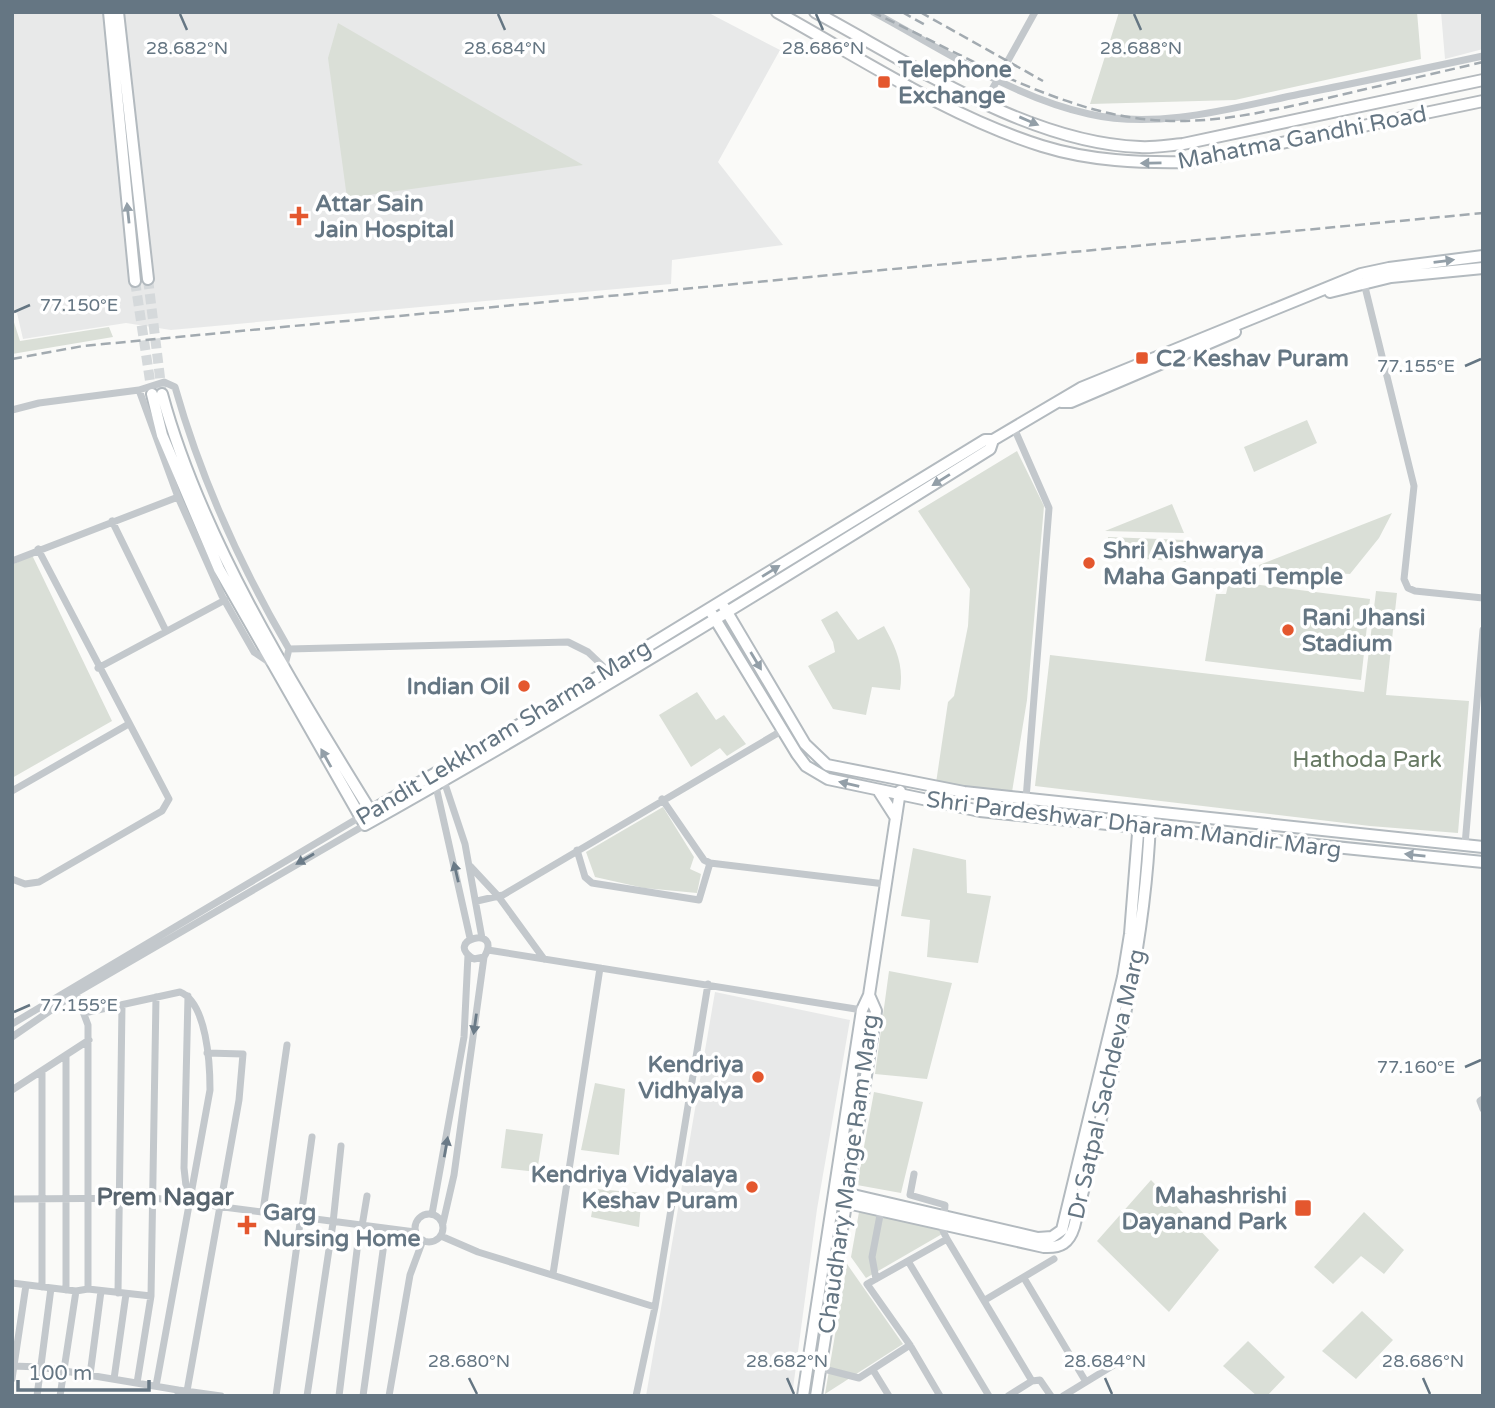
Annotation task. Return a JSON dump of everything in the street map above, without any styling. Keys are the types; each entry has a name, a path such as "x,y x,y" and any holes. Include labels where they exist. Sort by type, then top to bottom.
{"main road":[{"path":"108,12 135,281"},
{"path":"118,12 148,279"},
{"name":"Mahatma Gandhi Road","path":"777,12 979,121 1042,146 1094,158 1141,163 1189,162 1483,101"},
{"name":"Mahatma Gandhi Road","path":"816,12 985,102 1046,128 1140,148 1183,144 1483,80"},
{"name":"Pandit Lekkhram Sharma Marg","path":"362,821 438,779 713,615 721,602 985,440 993,440 1061,402 1071,402 1148,365 1388,268 1483,256"},
{"name":"Pandit Lekkhram Sharma Marg","path":"1362,279 1483,268"},
{"path":"362,821 219,569 162,435 157,394 227,564 373,815"},
{"name":"Pandit Lekkhram Sharma Marg","path":"438,779 607,670 713,615 727,612 990,449 993,440"},
{"name":"Shri Pardeshwar Dharam Mandir Marg","path":"721,602 815,757 827,765 964,792 1483,846"},
{"name":"Shri Pardeshwar Dharam Mandir Marg","path":"713,615 806,766 816,773 899,795 980,811 1483,862"},
{"name":"Chaudhary Mange Ram Marg","path":"816,1396 862,1010 869,995 902,780"},
{"path":"878,790 896,818"},
{"name":"Dr Satpal Sachdeva Marg","path":"841,1197 881,1210 943,1221 1044,1247 1057,1247 1071,1236 1130,993 1144,897 1145,811"},
{"name":"Chaudhary Mange Ram Marg","path":"803,1396 875,1018 876,1011 869,995"},
{"path":"841,1197 943,1221"}],"street":[{"path":"873,12 1035,98 1089,114 1124,120 1160,119 1230,109 1483,56"},
{"path":"985,102 1034,14 1025,12"},
{"path":"1362,279 1414,486 1404,579 1408,588 1415,591 1483,598"},
{"path":"12,410 38,403 139,390 164,382 175,387 205,474 249,579 289,649 285,665"},
{"path":"139,390 178,497 225,600 254,652 273,664"},
{"path":"1014,428 1049,508 1026,799"},
{"path":"12,561 178,497"},
{"path":"112,521 166,631"},
{"path":"12,879 25,884 39,882 168,805 169,799 127,725 38,549"},
{"path":"98,667 225,600"},
{"path":"1465,845 1483,630"},
{"path":"289,649 568,642 589,652 607,670"},
{"path":"12,791 127,725"},
{"path":"477,901 498,897 783,730"},
{"path":"12,1199 154,1198 415,1232 423,1240 434,1241 441,1236 454,1175 487,943 482,938 470,866 438,779"},
{"path":"432,1214 464,1037 465,948 470,938 438,779"},
{"path":"662,799 704,860 710,863 885,884"},
{"path":"12,1037 76,993 362,821"},
{"name":"Pandit Lekkhram Sharma Marg","path":"12,1024 362,821"},
{"path":"577,850 585,877 592,883 699,900 710,863"},
{"path":"470,866 498,897 544,959"},
{"path":"470,938 482,938"},
{"path":"467,955 478,960 486,954 544,959 862,1010"},
{"path":"553,1274 600,968"},
{"path":"636,1396 655,1307 708,985"},
{"path":"84,1013 180,992 188,996 200,1013 210,1090 156,1386"},
{"path":"76,993 84,1013 89,1040 88,1289"},
{"path":"188,996 184,1168 188,1202"},
{"path":"137,1383 151,1296 156,997"},
{"path":"114,1379 122,1293 122,1005"},
{"path":"12,1090 89,1040"},
{"path":"263,1211 287,1045"},
{"path":"181,1392 239,1100 243,1054 207,1053"},
{"path":"66,1055 66,1290"},
{"path":"42,1071 42,1287"},
{"path":"1483,1099 1480,1101 1483,1109"},
{"path":"276,1396 312,1137"},
{"path":"307,1396 333,1223 341,1146"},
{"path":"914,1174 910,1195 945,1205 943,1221 947,1239 1032,1381"},
{"path":"339,1396 367,1196"},
{"path":"876,1279 872,1257 881,1210"},
{"path":"432,1214 443,1223"},
{"path":"415,1232 419,1218 432,1214"},
{"path":"363,1396 386,1229"},
{"path":"441,1236 478,1252 655,1307"},
{"path":"940,1396 911,1345 867,1284 947,1239"},
{"path":"389,1396 410,1275 423,1240"},
{"path":"985,1300 1054,1259"},
{"path":"908,1261 989,1396"},
{"path":"1024,1278 1086,1382"},
{"path":"12,1283 151,1296"},
{"path":"12,1380 26,1285"},
{"path":"37,1396 51,1288"},
{"path":"60,1396 76,1291"},
{"path":"90,1375 101,1291"},
{"path":"820,1368 859,1378 911,1345"},
{"path":"1063,1396 1122,1360"},
{"path":"13,1366 41,1367 181,1392 221,1396"},
{"path":"873,1370 889,1396"},
{"path":"1008,1396 1032,1381 1040,1380 1051,1396"}],"shaded area":[{"path":"12,12 707,12 780,50 718,162 783,245 672,260 671,284 171,330 126,323 23,339 17,313 12,313"},
{"path":"1441,12 1483,12 1483,49 1445,59"},
{"name":"Kendriya Vidyalaya Keshav Puram","path":"715,992 850,1020 817,1209 792,1396 646,1396"}],"green space":[{"path":"1119,12 1417,12 1421,59 1235,100 1090,104"},
{"path":"338,23 583,165 347,198 328,58"},
{"path":"12,316 20,341 109,327 113,337 12,354"},
{"path":"1307,420 1317,443 1254,472 1244,447"},
{"path":"1017,451 1044,506 1027,700 1012,792 936,783 948,702 954,696 968,626 970,589 918,511"},
{"path":"1172,504 1184,533 1105,531"},
{"path":"1392,513 1379,538 1350,574 1260,569 1259,565"},
{"path":"1108,537 1185,540 1186,562 1106,556"},
{"path":"32,555 112,721 12,778 12,565"},
{"name":"Rani Jhansi Stadium","path":"1229,581 1370,599 1361,680 1205,661 1216,594 1226,594"},
{"name":"Hathoda Park","path":"1376,591 1397,593 1386,695 1469,701 1458,833 1370,826 1035,786 1050,655 1364,692"},
{"path":"837,611 858,640 884,626 898,657 900,690 872,687 866,715 833,709 808,666 835,652 833,642 821,620"},
{"path":"697,692 716,720 724,715 746,744 727,756 720,748 691,767 659,715"},
{"path":"663,807 694,857 690,869 701,874 697,893 644,888 595,877 586,852"},
{"path":"913,848 966,860 967,893 991,896 978,963 927,957 930,920 901,916"},
{"path":"889,971 952,983 927,1079 875,1074"},
{"path":"595,1083 625,1089 619,1155 581,1150"},
{"path":"874,1092 923,1102 901,1193 857,1185"},
{"path":"506,1129 543,1134 537,1172 501,1168"},
{"path":"1151,1180 1219,1250 1169,1312 1097,1241"},
{"path":"596,1189 642,1193 639,1227 591,1217"},
{"path":"859,1212 949,1230 866,1278 851,1257"},
{"path":"1364,1212 1404,1250 1384,1274 1361,1256 1333,1284 1314,1267"},
{"path":"847,1264 903,1344 825,1394"},
{"path":"1362,1311 1393,1340 1356,1379 1322,1351"},
{"path":"1248,1341 1285,1377 1267,1396 1257,1396 1223,1366"}],"tunnel":[{"path":"148,279 162,394"},
{"path":"135,281 152,394"}],"railway":[{"path":"872,12 1050,95 1110,113 1143,119 1174,121 1235,117 1483,62"},
{"path":"902,12 927,26"},
{"path":"920,12 1043,81"},
{"path":"12,359 83,346 1483,213"}],"place":[{"name":"Telephone Exchange","path":"884,82"},
{"name":"Attar Sain Jain Hospital","path":"299,216"},
{"name":"C2 Keshav Puram","path":"1142,358"},
{"name":"Shri Aishwarya Maha Ganpati Temple","path":"1089,563"},
{"name":"Rani Jhansi Stadium","path":"1288,630"},
{"name":"Indian Oil","path":"524,686"},
{"name":"Kendriya Vidhyalya","path":"758,1077"},
{"name":"Kendriya Vidyalaya Keshav Puram","path":"752,1187"},
{"name":"Mahashrishi Dayanand Park","path":"1303,1208"},
{"name":"Garg Nursing Home","path":"247,1225"}],"district":[{"name":"Prem Nagar","path":"165,1197"}]}
